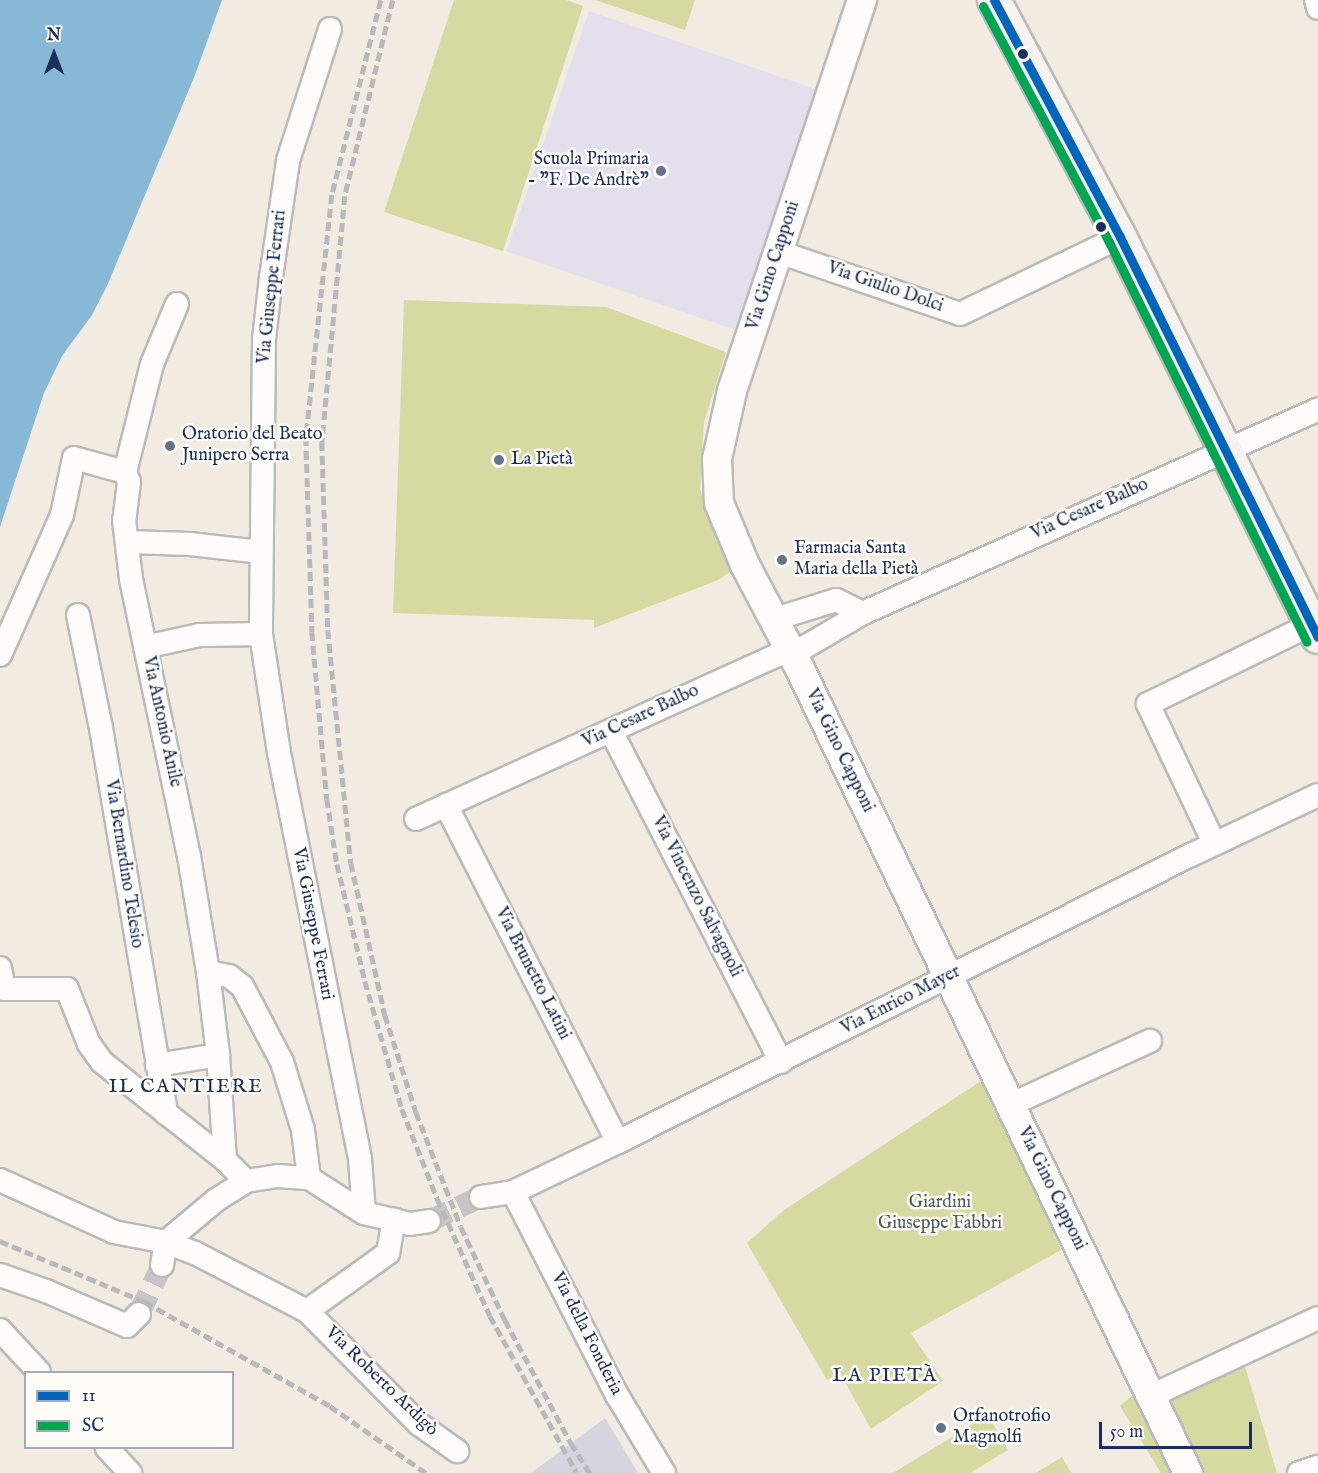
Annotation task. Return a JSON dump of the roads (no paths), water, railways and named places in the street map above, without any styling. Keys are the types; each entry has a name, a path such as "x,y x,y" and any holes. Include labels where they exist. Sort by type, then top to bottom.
{"main road":[{"path":"994,0 1119,237 1315,630"}],"street":[{"name":"Via Gino Capponi","path":"862,0 732,391 717,459 720,503 746,565 775,619 1188,1473"},
{"path":"1316,0 1318,8"},
{"name":"Via Giuseppe Ferrari","path":"330,29 288,160 271,277 264,339 260,552 261,634 283,776 360,1159 364,1213"},
{"name":"Via Giulio Dolci","path":"779,252 960,314 1119,237"},
{"name":"Via Antonio Anile","path":"177,304 152,364 126,472 129,482 124,520 131,579 189,856 208,972 218,1055 225,1160"},
{"name":"Via Cesare Balbo","path":"416,819 777,655 791,652 862,613 1226,448 1318,409"},
{"path":"0,655 63,516 74,458 126,472"},
{"path":"128,542 190,543 260,552"},
{"path":"775,619 836,600 862,613"},
{"name":"Via Bernardino Telesio","path":"78,615 101,728 166,1114"},
{"path":"1214,843 1148,704 1315,630"},
{"path":"145,647 200,635 261,634"},
{"name":"Via Vincenzo Salvagnoli","path":"611,731 781,1062"},
{"name":"Via Enrico Mayer","path":"481,1197 513,1192 618,1142 1214,843 1318,795"},
{"name":"Via Brunetto Latini","path":"446,805 618,1142"},
{"path":"208,972 229,976 242,986 282,1062 303,1130 309,1178"},
{"path":"1,985 67,989 89,1044 102,1062 225,1160 246,1181"},
{"path":"1010,1105 1150,1041"},
{"path":"157,1065 218,1055"},
{"path":"162,1265 166,1242 216,1200 246,1181 278,1176 309,1178 364,1213 410,1224 429,1221"},
{"name":"Via Roberto Ardigò","path":"0,1180 114,1232 166,1242 195,1253 307,1311 419,1424 457,1451"},
{"name":"Via della Fonderia","path":"513,1192 617,1395 661,1469"},
{"name":"Via Roberto Ardigò","path":"307,1311 388,1253 394,1220"},
{"path":"0,1275 46,1291 127,1326 139,1314"},
{"path":"1151,1396 1318,1318"},
{"path":"0,1330 38,1371"},
{"path":"108,1449 130,1473"},
{"path":"1299,1473 1318,1467"}],"water":[{"path":"0,0 222,0 195,75 107,286 92,315 62,356 44,393 0,527"}],"tunnel":[{"path":"429,1221 481,1197"},
{"path":"139,1314 162,1265"}],"railway":[{"path":"381,0 332,195 306,437 312,632 327,799 337,864 365,981 402,1109 437,1198 490,1316 577,1473"},
{"path":"393,0 345,196 322,442 328,630 351,863 385,1015 416,1112 461,1227 505,1320 571,1443 590,1473"},
{"path":"0,1241 145,1302 330,1406 426,1473"}],"place":[{"name":"Scuola Primaria - \"F. De Andrè\"","path":"661,171"},
{"name":"Oratorio del Beato Junipero Serra","path":"170,446"},
{"name":"La Pietà","path":"499,460"},
{"name":"Farmacia Santa Maria della Pietà","path":"782,560"},
{"name":"Orfanotrofio Magnolfi","path":"941,1428"}],"district":[{"name":"IL CANTIERE","path":"186,1086"},
{"name":"LA PIETÀ","path":"885,1375"}],"park label":[{"name":"Giardini Giuseppe Fabbri","path":"940,1214"}]}
